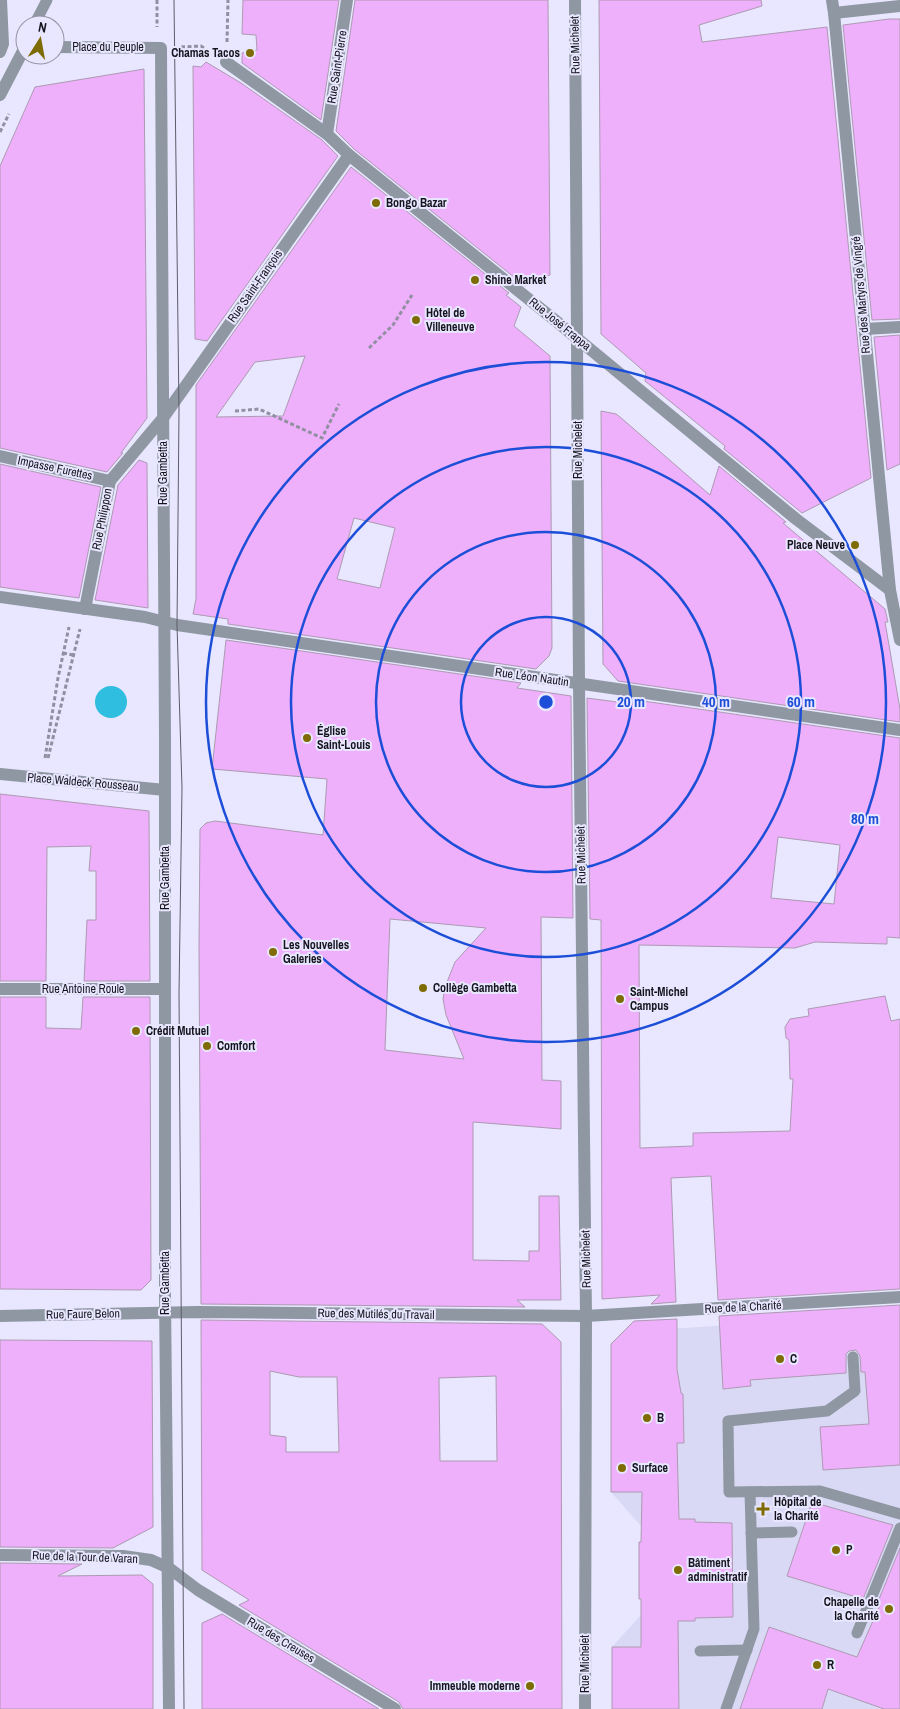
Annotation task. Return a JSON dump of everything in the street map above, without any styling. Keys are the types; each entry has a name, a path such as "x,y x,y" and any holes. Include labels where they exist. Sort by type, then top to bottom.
{"street":[{"path":"0,52 3,44 1,0"},
{"name":"Rue Saint-Pierre","path":"327,134 347,0"},
{"name":"Rue Michelet","path":"575,0 579,684 586,1316 585,1709"},
{"path":"833,6 900,6"},
{"name":"Rue des Martyrs de Vingré","path":"833,6 865,329 900,640"},
{"name":"Place du Peuple","path":"65,47 161,48"},
{"name":"Rue Gambetta","path":"161,48 165,790 165,1313 169,1709"},
{"name":"Rue José Frappa","path":"226,62 327,134 796,519 895,590"},
{"path":"0,95 15,65"},
{"name":"Rue Saint-François","path":"163,418 349,154"},
{"path":"865,329 900,327"},
{"name":"Rue Philippon","path":"84,609 110,480 163,418"},
{"name":"Impasse Furettes","path":"0,456 110,480"},
{"path":"0,597 164,621"},
{"name":"Rue Léon Nautin","path":"164,621 178,625 900,730"},
{"name":"Place Waldeck Rousseau","path":"0,774 165,790"},
{"name":"Rue Antoine Roule","path":"0,989 165,989"},
{"name":"Rue de la Charité","path":"586,1316 900,1297"},
{"name":"Rue des Mutilés du Travail","path":"165,1313 586,1316"},
{"name":"Rue Faure Belon","path":"0,1316 165,1313"},
{"name":"Rue de la Tour de Varan","path":"0,1555 123,1556 151,1560 169,1568"},
{"name":"Rue des Creuses","path":"169,1568 198,1590 395,1709"}],"lane":[{"path":"39,15 46,0"},
{"path":"853,1357 855,1391 827,1411 728,1422 729,1492 820,1491 900,1514"},
{"path":"726,1709 754,1629 750,1492"},
{"path":"857,1633 900,1528"},
{"path":"751,1532 792,1532"},
{"path":"700,1651 747,1650"}],"path":[{"path":"157,0 158,38 161,48 201,46 226,62"},
{"path":"226,62 228,0"},
{"path":"369,348 393,325 412,295"},
{"path":"235,411 259,409 322,438 339,404"},
{"path":"43,778 84,609"},
{"path":"43,778 48,733 70,623"},
{"path":"63,653 74,655"},
{"path":"58,678 67,679"},
{"path":"54,699 62,700"},
{"path":"48,733 53,734"}],"shaded area":[{"name":"Hôpital de la Charité","path":"900,1314 900,1709 612,1709 612,1647 641,1615 641,1599 639,1599 639,1542 641,1542 641,1526 611,1492 611,1344 623,1332"}],"water":[{"path":"111,686 122,691 127,702 122,713 111,718 100,713 95,702 100,691"}],"building":[{"path":"243,0 339,0 321,120 242,63 242,53 257,50 256,35 242,34"},
{"path":"355,0 548,0 550,275 525,286 354,149 336,131"},
{"path":"599,0 761,0 762,6 699,25 702,42 827,27 871,478 802,513 724,449 725,446 645,381 646,373 601,334"},
{"path":"900,19 900,319 872,320 843,25"},
{"path":"206,62 241,83 322,140 338,156 207,341 195,339 193,66 201,67"},
{"path":"144,69 147,418 121,453 123,453 107,472 0,448 0,166 35,87"},
{"path":"351,167 509,293 506,295 521,307 514,326 550,356 552,648 549,656 536,669 228,624 228,619 193,614 196,599 196,385","holes":["305,356 283,416 216,417 255,362","354,518 395,528 380,588 337,579"]},
{"path":"900,335 900,464 887,470 874,337"},
{"path":"601,411 616,414 620,417 710,495 719,466 885,609 888,622 885,622 900,709 900,722 618,681 603,664"},
{"path":"139,460 147,463 148,608 95,600 118,485"},
{"path":"0,464 101,487 79,598 0,587"},
{"path":"226,640 521,683 517,688 571,696 573,918 541,917 542,1080 561,1081 561,1129 473,1122 473,1260 529,1261 529,1251 539,1251 539,1196 559,1196 561,1300 517,1300 525,1307 201,1304 200,829 206,823 215,821 323,835 327,779 212,769","holes":["390,919 486,928 455,962 445,987 443,999 446,1015 464,1059 385,1050"]},
{"path":"587,698 640,705 636,700 900,738 900,938 887,937 887,944 815,942 795,948 639,945 640,1148 693,1146 693,1133 790,1131 793,1079 790,1079 789,1040 786,1038 785,1027 790,1019 809,1016 808,1009 885,996 891,1021 900,1019 900,1289 718,1300 711,1176 671,1178 676,1302 651,1304 660,1295 602,1299 601,920 590,919","holes":["778,837 840,845 834,904 771,898"]},
{"path":"0,794 149,811 150,981 84,981 87,920 96,920 96,871 89,871 91,846 47,847 46,981 0,981"},
{"path":"0,997 46,997 46,1028 81,1029 83,997 150,997 151,1280 141,1290 0,1289"},
{"path":"900,1305 900,1465 823,1470 820,1427 869,1424 865,1372 861,1372 860,1356 856,1350 849,1351 846,1354 846,1373 750,1380 751,1386 723,1389 719,1316"},
{"path":"677,1319 677,1369 681,1393 683,1394 684,1443 677,1443 679,1519 695,1519 695,1522 732,1523 733,1617 695,1618 695,1621 678,1621 679,1709 612,1709 612,1647 641,1647 639,1542 641,1542 642,1492 611,1492 611,1344 634,1321"},
{"path":"201,1320 542,1324 561,1342 562,1709 403,1709 399,1702 239,1605 249,1600 202,1570","holes":["270,1371 299,1377 337,1377 339,1452 286,1452 286,1437 270,1435","496,1376 497,1461 440,1461 439,1378"]},
{"path":"0,1340 152,1341 153,1527 113,1548 0,1547"},
{"name":"P","path":"812,1502 893,1525 863,1599 787,1576"},
{"name":"R","path":"900,1548 900,1709 884,1709 828,1689 822,1709 740,1709 769,1627 857,1657 880,1605 877,1604"},
{"path":"0,1563 82,1564 58,1576 142,1575 153,1584 153,1709 0,1709"},
{"path":"222,1614 379,1709 202,1709 202,1623"}],"tram line":[{"path":"174,0 179,411 177,625 182,788 179,993 184,1709"}],"place":[{"name":"Chamas Tacos","path":"250,53"},
{"name":"Bongo Bazar","path":"376,203"},
{"name":"Shine Market","path":"475,280"},
{"name":"Hôtel de Villeneuve","path":"416,320"},
{"name":"Place Neuve","path":"855,545"},
{"name":"Église Saint-Louis","path":"307,738"},
{"name":"Les Nouvelles Galeries","path":"273,952"},
{"name":"Collège Gambetta","path":"423,988"},
{"name":"Saint-Michel Campus","path":"620,999"},
{"name":"Crédit Mutuel","path":"136,1031"},
{"name":"Comfort","path":"207,1046"},
{"name":"C","path":"780,1359"},
{"name":"B","path":"647,1418"},
{"name":"Surface","path":"622,1468"},
{"name":"Hôpital de la Charité","path":"763,1509"},
{"name":"P","path":"836,1550"},
{"name":"Bâtiment administratif","path":"678,1570"},
{"name":"Chapelle de la Charité","path":"889,1609"},
{"name":"R","path":"817,1665"},
{"name":"Immeuble moderne","path":"530,1686"}]}
